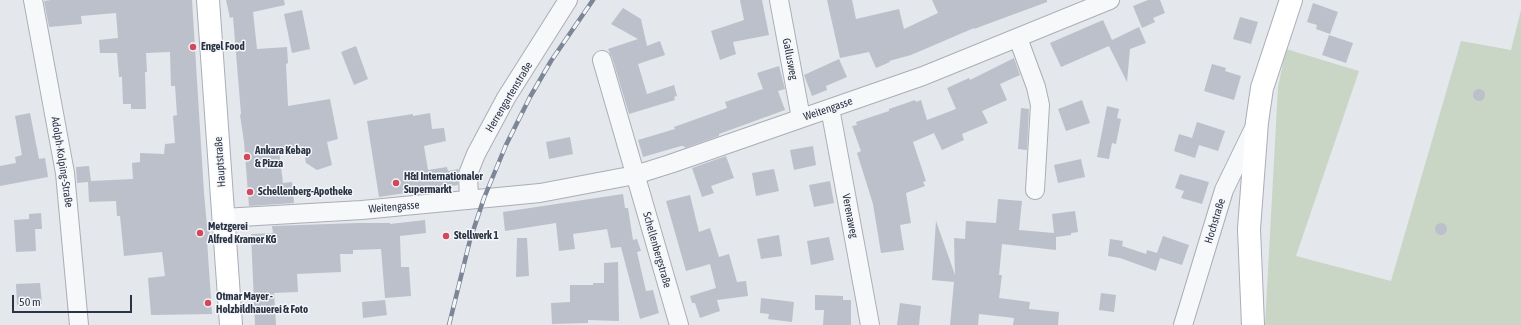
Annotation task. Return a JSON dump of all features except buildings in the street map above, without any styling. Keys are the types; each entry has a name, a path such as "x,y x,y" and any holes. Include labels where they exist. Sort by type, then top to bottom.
{"street":[{"name":"Adolph-Kolping-Straße","path":"34,0 65,172 79,325"},
{"name":"Hauptstraße","path":"208,0 232,325"},
{"name":"Herrengartenstraße","path":"469,200 468,174 476,154 506,98 568,0"},
{"name":"Gallusweg","path":"779,0 801,118"},
{"name":"Hochstraße","path":"1253,325 1249,229 1257,122 1262,88 1291,0"},
{"name":"Weitengasse","path":"223,218 362,210 540,193 635,175 923,76 1018,38 1100,2"},
{"path":"1018,38 1036,87 1040,105 1036,190"},
{"path":"602,60 635,175"},
{"name":"Verenaweg","path":"830,108 870,325"},
{"name":"Hochstraße","path":"1183,325 1224,190 1257,122"},
{"name":"Schellenbergstraße","path":"635,175 679,325"}],"green space":[{"path":"1521,10 1521,325 1265,325 1278,87 1286,49 1359,71 1296,256 1391,281 1461,41 1511,50"}],"railway":[{"path":"449,325 470,240 484,198 506,145 530,97 551,61 593,0"}],"place":[{"name":"Engel Food","path":"193,47"},
{"name":"Ankara Kebap & Pizza","path":"247,157"},
{"name":"H&I Internationaler Supermarkt","path":"396,183"},
{"name":"Schellenberg-Apotheke","path":"250,192"},
{"name":"Metzgerei Alfred Kramer KG","path":"200,233"},
{"name":"Stellwerk 1","path":"446,236"},
{"name":"Otmar Mayer - Holzbildhauerei & Foto","path":"208,303"}]}
